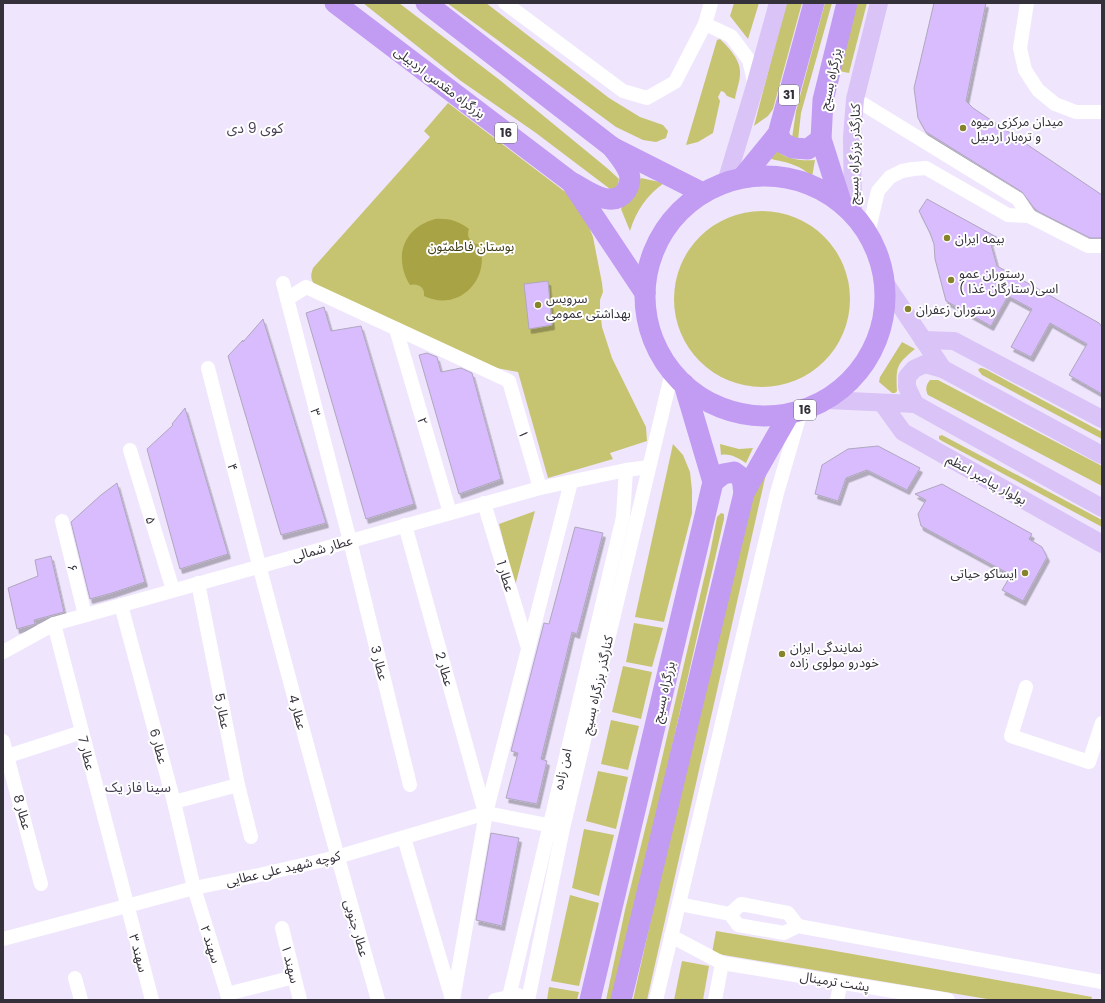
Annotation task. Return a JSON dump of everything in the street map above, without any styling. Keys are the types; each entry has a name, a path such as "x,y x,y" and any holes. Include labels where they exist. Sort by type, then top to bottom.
{"highway":[{"name":"بزرگراه مقدس اردبیلی","path":"336,3 570,182 645,293"},
{"path":"426,3 612,147 703,193"},
{"name":"31","path":"734,179 778,134 814,3"},
{"name":"بزرگراه بسیج","path":"847,207 821,139 823,100 848,3"},
{"path":"778,134 783,143 793,148 808,149 821,139"},
{"path":"570,182 601,198 612,200 622,196 629,186 630,174 612,147"},
{"name":"16","path":"769,175 795,179 819,188 847,207 868,234 879,257 885,282 884,317 873,350 853,378 827,400 795,413 761,416 733,412 707,401 678,378 657,348 648,321 645,293 650,264 661,236 679,212 703,193 734,179 769,175"},
{"name":"بزرگراه بسیج","path":"590,1000 713,482 678,378"},
{"name":"16","path":"621,1000 744,493 795,413"},
{"path":"713,482 723,474 734,472 742,478 744,493"}],"main road":[{"path":"734,179 755,86 778,3"},
{"name":"کنارگذر بزرگراه بسیج","path":"847,207 855,99 879,3"},
{"path":"885,282 943,369"},
{"path":"923,340 954,341 1102,419"},
{"path":"915,404 907,387 908,377 914,369 925,364 943,369 1102,455"},
{"path":"827,400 915,404 1102,508"},
{"name":"بولوار پیامبر اعظم","path":"882,403 903,432 1102,544"}],"street":[{"path":"504,3 623,91 647,98 675,82 705,24 711,3"},
{"path":"1027,3 1020,48 1025,70 1038,90 1055,104 1076,112 1102,112"},
{"path":"705,24 730,36 748,60 755,86"},
{"path":"855,99 1018,199 1029,216"},
{"path":"868,234 878,191 890,177 902,171 926,168 1008,215 1029,216 1088,246 1102,246"},
{"name":"۳","path":"283,283 350,541"},
{"path":"287,299 306,287 396,329"},
{"name":"۱","path":"396,329 509,381 540,488"},
{"name":"۲","path":"396,329 450,513"},
{"name":"۴","path":"208,368 259,566"},
{"name":"کنارگذر بزرگراه بسیج","path":"528,996 563,828 649,467 678,378"},
{"path":"656,1000 795,413"},
{"name":"۵","path":"130,450 173,590"},
{"name":"عطار شمالی","path":"3,652 54,624 85,615 540,488 626,470 649,467"},
{"name":"امن زاده","path":"509,997 622,517 626,470"},
{"path":"452,1000 486,813 571,482"},
{"name":"عطار 1","path":"484,503 528,648"},
{"name":"۶","path":"62,520 85,615"},
{"name":"عطار 2","path":"405,525 486,813"},
{"name":"عطار 3","path":"350,541 410,785"},
{"name":"عطار 4","path":"259,566 337,857"},
{"name":"عطار 5","path":"198,583 238,785 251,837"},
{"name":"عطار 6","path":"121,605 174,802 194,888"},
{"name":"عطار 7","path":"54,624 126,906"},
{"path":"1026,688 1011,736 1089,762 1102,723"},
{"path":"8,756 82,732"},
{"name":"عطار 8","path":"3,741 41,884"},
{"path":"174,802 238,785"},
{"name":"کوچه شهید علی عطایی","path":"3,939 194,888 337,857 486,813 563,828"},
{"path":"404,838 452,1000"},
{"name":"عطار جنوبی","path":"337,857 378,1000"},
{"name":"سهند ۲","path":"194,888 228,997"},
{"path":"679,904 730,914 738,925 784,933 798,926 1102,982"},
{"path":"730,914 741,904 788,913 798,926"},
{"name":"سهند ۳","path":"126,906 152,1000"},
{"name":"سهند ۱","path":"282,928 300,1000"},
{"name":"پشت ترمینال","path":"671,936 722,963 948,1000"},
{"path":"715,1000 722,963"},
{"path":"228,997 294,977"},
{"path":"75,978 80,1000"},
{"path":"837,1000 840,982"},
{"path":"495,1000 509,997 528,996"}],"green space":[{"path":"363,3 399,3 501,81 607,168 619,179 617,188 610,189 536,133 461,81"},
{"path":"447,3 486,3 609,98 640,117 663,125 668,131 666,138 656,142 643,140 616,127"},
{"path":"734,3 759,3 748,39 730,16"},
{"path":"786,3 802,3 773,109 768,116 754,126"},
{"path":"825,3 832,3 801,113 798,140 792,138 796,111"},
{"path":"857,3 867,3 849,73 839,71"},
{"path":"720,39 734,55 739,64 740,77 735,99 727,96 721,91 718,97 720,101 713,133 698,142 686,145 717,40"},
{"name":"بوستان فاطمیّون","path":"448,103 568,194 585,217 593,237 602,283 603,292 600,300 600,310 602,327 612,358 646,427 647,441 610,453 613,459 548,478 518,372 496,368 314,284 312,280 311,276 313,268 430,137 424,131"},
{"path":"776,149 779,153 789,158 799,160 815,160 812,177 798,167 771,159"},
{"path":"641,178 664,183 647,198 635,217 630,231 621,209"},
{"path":"753,211 771,211 788,214 804,221 818,231 830,243 840,257 847,273 850,299 849,316 844,333 830,355 818,367 804,377 788,384 771,387 753,387 736,384 720,377 706,367 694,355 684,341 677,325 674,308 674,290 677,273 684,257 694,243 706,231 720,221 736,214"},
{"path":"902,342 915,349 898,367 897,391 892,393 879,382 880,377"},
{"path":"980,368 987,370 1102,432 1102,439 982,375 978,370"},
{"path":"930,380 938,380 1102,466 1102,486 928,395 926,387"},
{"path":"942,435 1102,520 1102,527 942,441 939,439 939,436"},
{"path":"673,444 683,455 690,472 692,513 664,622 635,617"},
{"path":"720,444 739,449 753,448 746,463 731,455 721,455"},
{"path":"768,465 647,1000 633,1000 738,528"},
{"path":"535,511 515,586 499,524"},
{"path":"721,513 724,514 724,519 614,1000 606,1000 625,910 652,801 710,553 717,517"},
{"path":"634,623 663,628 652,667 626,662"},
{"path":"623,666 652,672 641,719 612,712"},
{"path":"611,720 639,726 628,770 601,764"},
{"path":"598,771 628,777 616,829 586,821"},
{"path":"584,829 614,835 599,896 572,888"},
{"path":"570,895 599,903 579,986 551,981"},
{"path":"716,931 1092,997 1091,1000 993,1000 712,953"},
{"path":"682,961 709,966 703,1000 674,1000"},
{"path":"549,987 579,992 577,1000 547,1000"}],"shaded area":[{"path":"435,219 453,221 469,229 468,235 470,240 476,244 479,244 482,257 481,269 477,280 470,289 460,296 449,300 437,300 424,296 423,290 420,286 410,285 402,264 404,245 409,236 415,229 424,223"}],"building":[{"name":"میدان مرکزی میوه و تره‌بار اردبیل","path":"934,3 986,3 966,101 973,108 1102,195 1102,238 1090,238 1039,212 1034,208 1022,192 926,132 918,118 914,88"},
{"path":"927,199 1000,239 990,241 997,266 1099,323 1102,327 1102,394 1069,375 1087,344 1050,323 1031,357 1011,347 1032,309 1008,296 991,326 946,301 935,259 934,244 919,211"},
{"name":"سرویس بهداشتی عمومی","path":"548,281 552,325 529,329 524,284"},
{"path":"324,307 331,331 361,326 414,504 366,519 306,313"},
{"path":"263,319 326,523 281,535 228,356 243,340 243,342"},
{"path":"427,353 437,357 441,372 461,368 472,373 501,479 459,494 419,355"},
{"path":"185,408 228,554 180,569 147,449 173,425 172,424"},
{"path":"878,446 920,468 907,490 867,470 846,478 838,501 815,494 822,465 848,449"},
{"path":"117,483 145,582 90,599 71,522"},
{"path":"942,484 1032,534 1029,539 1042,547 1047,557 1023,601 1002,590 1011,575 921,526 918,514 926,500 915,494"},
{"path":"575,527 603,533 577,634 572,632 541,759 547,761 537,804 506,798 518,753 511,751 544,623 549,624"},
{"path":"51,556 64,612 34,620 35,624 17,629 8,588 38,576 35,560"},
{"path":"491,833 519,838 502,926 476,920"}],"place":[{"name":"میدان مرکزی میوه و تره‌بار اردبیل","path":"963,128"},
{"name":"بیمه ایران","path":"947,238"},
{"name":"رستوران عمو اسی(ستارگان غذا )","path":"951,280"},
{"name":"سرویس بهداشتی عمومی","path":"538,305"},
{"name":"رستوران زعفران","path":"908,309"},
{"name":"ایساکو حیاتی","path":"1025,573"},
{"name":"نمایندگی ایران خودرو مولوی زاده","path":"782,654"}],"district":[{"name":"کوی 9 دی","path":"255,128"},
{"name":"سینا فاز یک","path":"138,787"}]}
